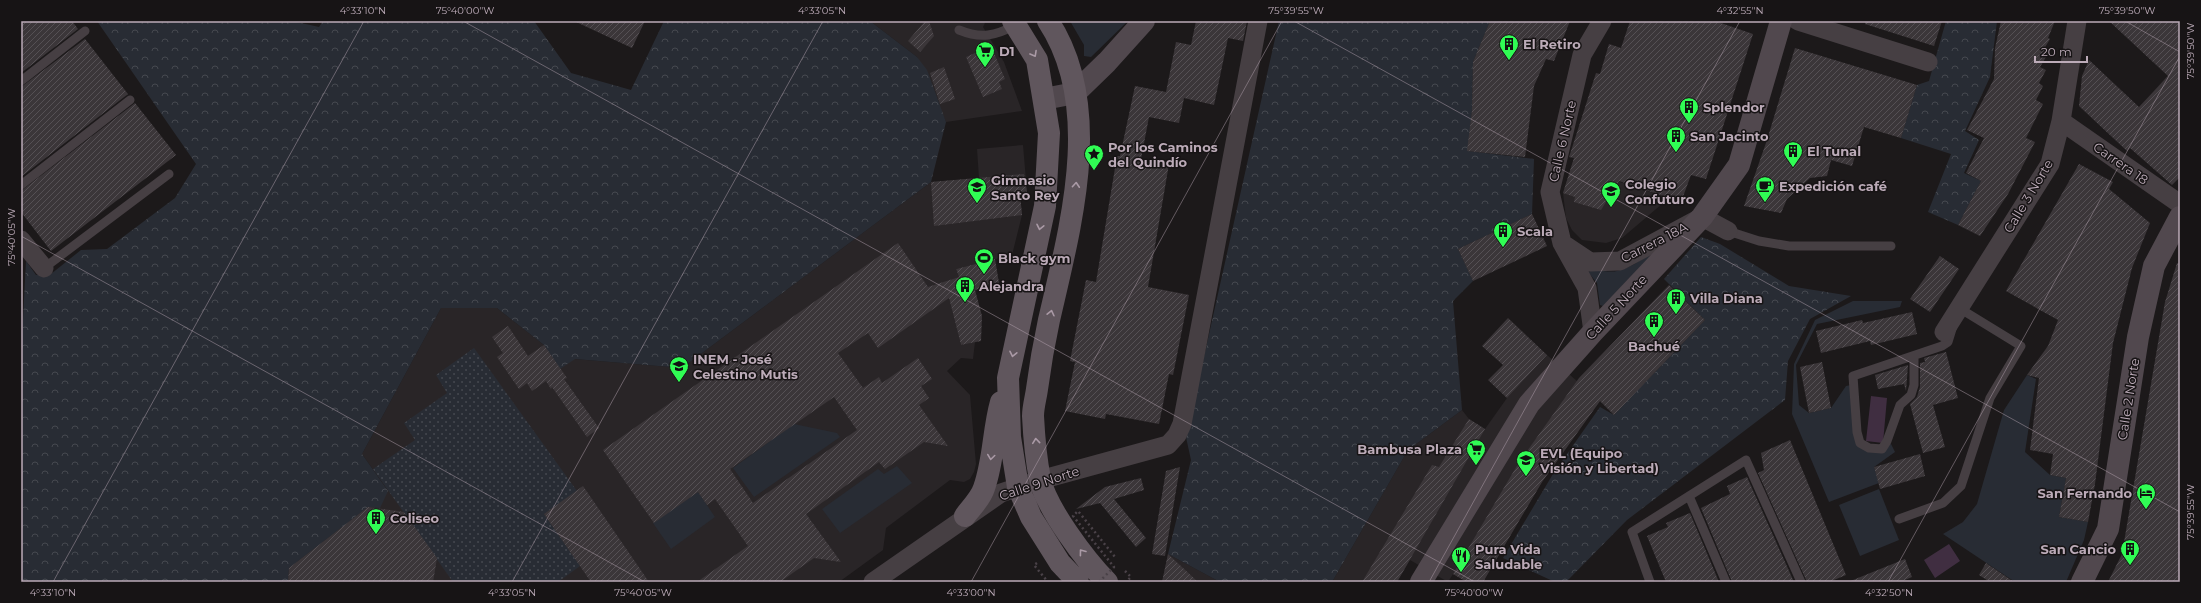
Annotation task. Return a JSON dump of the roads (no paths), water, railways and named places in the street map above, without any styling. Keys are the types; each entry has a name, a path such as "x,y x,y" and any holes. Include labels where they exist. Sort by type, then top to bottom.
{"main road":[{"path":"1048,21 1067,56 1075,93 1079,137 1074,211 1042,349 1033,415 1040,480 1051,505 1077,547 1107,582"},
{"path":"965,516 984,490 990,462 995,422 1008,378 1044,206 1049,133 1044,99 1037,60 1014,23"},
{"path":"1008,378 1010,438 1018,488 1031,517 1052,552 1078,582"}],"street":[{"path":"1044,99 1075,93 1107,62 1144,21"},
{"name":"Calle 9 Norte","path":"873,582 965,516 1001,493 1040,480 1168,445 1177,435 1182,424 1258,21"},
{"name":"Calle 6 Norte","path":"1593,332 1587,288 1562,243 1550,192 1582,55 1602,21"},
{"name":"Calle 5 Norte","path":"1421,582 1529,404 1593,332 1702,217 1739,165 1781,21"},
{"path":"1798,21 1928,62"},
{"name":"Calle 3 Norte","path":"1944,332 2050,164 2061,121 2077,21"},
{"name":"Carrera 18","path":"2061,121 2180,204"},
{"path":"1702,217 1728,231"},
{"name":"Carrera 18A","path":"1562,243 1590,262 1620,261 1702,217"},
{"name":"Calle 2 Norte","path":"2082,582 2108,529 2138,337 2154,266 2180,217"},
{"path":"21,240 44,268"}],"lane":[{"path":"959,30 973,36 983,36 1005,31 1014,23"},
{"path":"21,81 86,31"},
{"path":"21,185 130,100"},
{"path":"44,268 169,174"},
{"path":"1728,231 1759,241 1789,246 1891,246"},
{"path":"1899,519 1942,503 1961,486 1990,398 2021,346 1960,307 1948,342 1942,346 1853,376 1856,432 1860,443 1869,448 1882,449 1887,441 1900,405 1911,395 1914,385 1914,356"},
{"path":"1650,582 1632,532 1746,460 1801,582"},
{"path":"1689,496 1726,582"}],"place":[{"name":"El Retiro","path":"1509,61"},
{"name":"D1","path":"985,68"},
{"name":"Splendor","path":"1689,124"},
{"name":"San Jacinto","path":"1676,153"},
{"name":"El Tunal","path":"1793,168"},
{"name":"Por los Caminos del Quindío","path":"1094,171"},
{"name":"Expedición café","path":"1765,203"},
{"name":"Gimnasio Santo Rey","path":"977,204"},
{"name":"Colegio Confuturo","path":"1611,208"},
{"name":"Scala","path":"1503,248"},
{"name":"Black gym","path":"984,275"},
{"name":"Alejandra","path":"965,303"},
{"name":"Villa Diana","path":"1676,315"},
{"name":"Bachué","path":"1654,338"},
{"name":"INEM - José Celestino Mutis","path":"679,383"},
{"name":"Bambusa Plaza","path":"1476,466"},
{"name":"EVL (Equipo Visión y Libertad)","path":"1526,477"},
{"name":"San Fernando","path":"2146,510"},
{"name":"Coliseo","path":"376,535"},
{"name":"San Cancio","path":"2130,566"},
{"name":"Pura Vida Saludable","path":"1461,573"}]}
